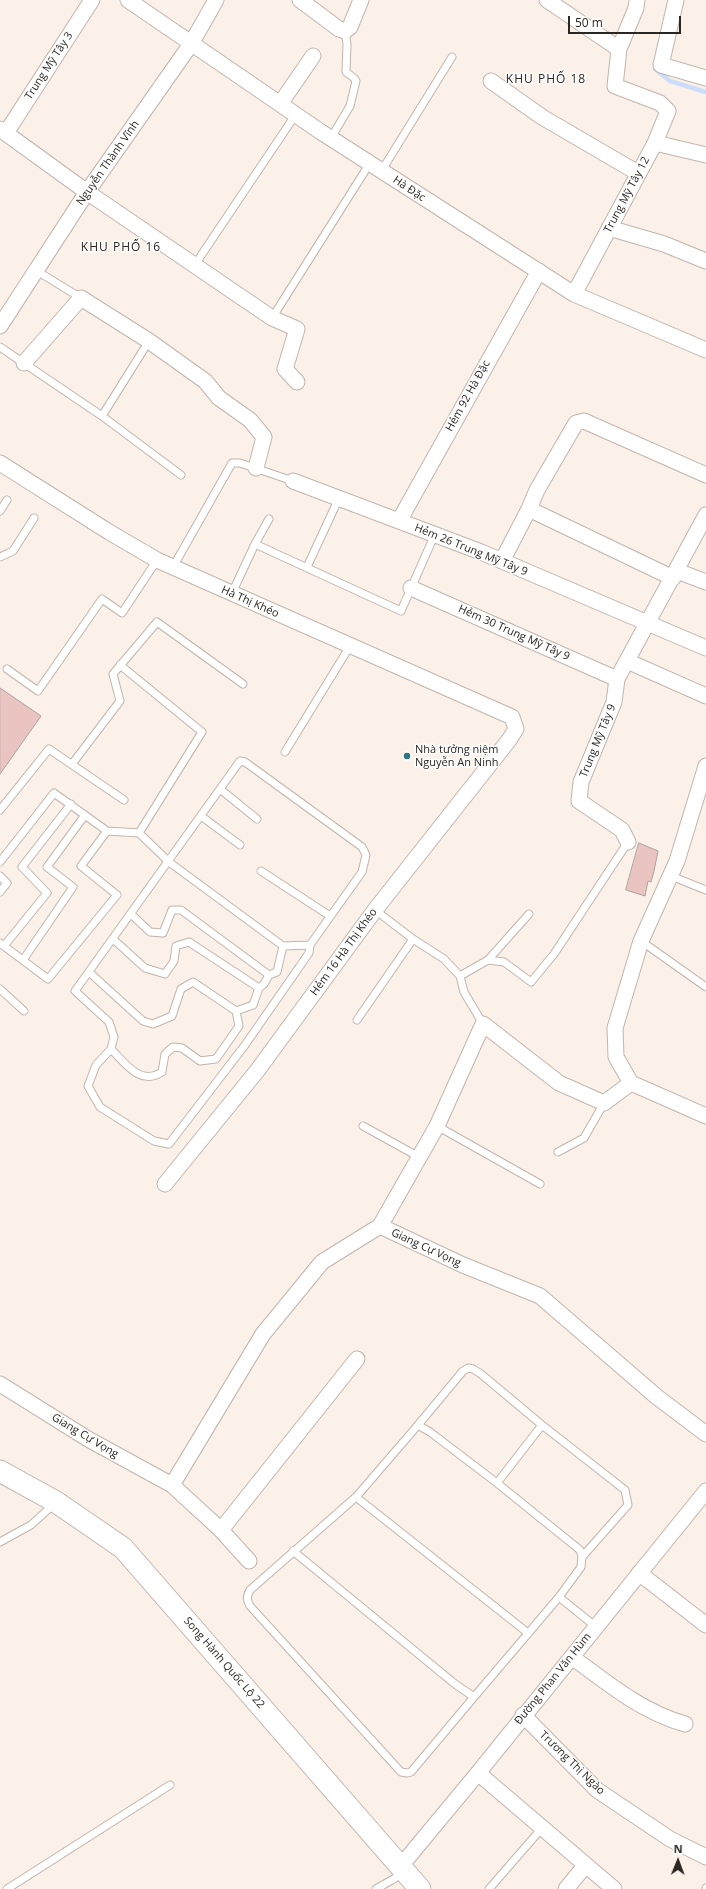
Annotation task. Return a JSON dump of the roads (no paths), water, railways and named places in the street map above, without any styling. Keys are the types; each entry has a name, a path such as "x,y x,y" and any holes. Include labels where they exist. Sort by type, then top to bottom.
{"street":[{"name":"Trung Mỹ Tây 3","path":"3,131 92,0"},
{"name":"Hà Đặc","path":"128,0 331,138 574,294 706,350"},
{"name":"Nguyễn Thành Vĩnh","path":"0,326 87,192 191,44 216,0"},
{"path":"300,0 338,29 345,31 350,27 361,0"},
{"path":"547,0 619,49 636,8 637,0"},
{"path":"676,0 661,65 706,78"},
{"name":"Trung Mỹ Tây 12","path":"574,294 655,143 668,111 660,103 615,86 619,49"},
{"path":"280,104 313,56"},
{"path":"491,81 542,117 638,173"},
{"path":"3,131 87,192 194,266 272,318 296,329 286,369 297,382"},
{"path":"655,143 706,155"},
{"path":"609,228 664,244 706,261"},
{"name":"Hẻm 92 Hà Đặc","path":"399,521 539,271"},
{"path":"24,363 81,298 149,342 205,381 219,398 250,420 264,437 256,468"},
{"path":"502,561 530,509 544,478 576,422 584,421 706,475"},
{"name":"Hà Thị Khéo","path":"0,464 157,560 512,717"},
{"name":"Hẻm 26 Trung Mỹ Tây 9","path":"293,481 502,561 706,648"},
{"path":"530,509 675,574 706,582"},
{"name":"Trung Mỹ Tây 9","path":"628,842 622,830 579,801 581,782 614,702 617,679 706,515"},
{"name":"Hẻm 30 Trung Mỹ Tây 9","path":"411,588 617,679"},
{"path":"627,661 706,696"},
{"name":"Hẻm 16 Hà Thị Khéo","path":"165,1184 257,1071 375,910 509,740 516,729 512,717"},
{"path":"706,766 671,876 641,941 615,1028 616,1057 631,1083 706,1116"},
{"path":"380,1226 437,1126 484,1024 559,1083 604,1103 631,1083"},
{"name":"Giang Cự Vọng","path":"172,1484 263,1334 322,1262 380,1226 464,1265 540,1296 657,1397 706,1434"},
{"path":"221,1530 356,1359"},
{"name":"Giang Cự Vọng","path":"0,1384 88,1439 172,1484 221,1530 249,1561"},
{"name":"Song Hành Quốc Lộ 22","path":"0,1471 56,1502 123,1548 420,1889"},
{"name":"Đường Phan Văn Hùm","path":"402,1870 524,1715 572,1658 595,1626 706,1491"},
{"path":"639,1573 706,1625"},
{"path":"572,1658 637,1703 666,1718 685,1724"},
{"name":"Trương Thị Ngào","path":"524,1715 597,1790 670,1839 706,1856"},
{"path":"478,1773 614,1889"},
{"path":"566,1889 586,1866"}],"lane":[{"path":"331,138 350,106 356,81 346,72 347,44 345,31"},
{"path":"272,318 452,57"},
{"path":"194,266 296,114"},
{"path":"37,271 81,298"},
{"path":"102,416 149,342"},
{"path":"0,347 102,416 181,475"},
{"path":"173,567 232,464 240,463 293,481"},
{"path":"307,567 339,498"},
{"path":"0,511 7,500"},
{"path":"0,557 13,552 34,518"},
{"path":"232,593 255,544 269,519"},
{"path":"255,544 401,611 434,534"},
{"path":"7,669 38,691 102,600 122,613 157,560"},
{"path":"72,764 120,701 113,674 157,622 243,684"},
{"path":"285,752 350,646"},
{"path":"120,665 202,732 139,833"},
{"path":"0,810 49,749 124,800"},
{"path":"240,761 245,762 362,847 366,855 362,872 310,944 309,952 244,1045 169,1144 154,1141 100,1107 88,1086 96,1065 112,1049 114,1037 109,1022 76,991 201,816 240,761"},
{"path":"220,789 257,819"},
{"path":"0,862 54,793 107,831 139,833 169,862 283,946 310,944"},
{"path":"71,804 22,867 47,893 2,945 48,979 117,895 81,866 107,831"},
{"path":"23,960 73,887 47,867 85,815"},
{"path":"201,816 240,845"},
{"name":"Trung Mỹ Tây 9","path":"488,960 504,962 531,982 554,954 628,842"},
{"path":"261,871 330,916"},
{"path":"0,876 7,883 0,892"},
{"path":"671,876 706,890"},
{"path":"131,914 150,932 163,933 172,910 180,910 269,975"},
{"path":"375,910 413,939 444,959 460,976 464,992 484,1024"},
{"path":"460,976 488,960 529,914"},
{"path":"113,939 145,968 165,974 174,961 176,946 189,942 259,988"},
{"path":"357,1020 413,939"},
{"path":"641,941 706,986"},
{"path":"236,1011 253,1005 259,988 264,984 269,975 277,972 283,946"},
{"path":"89,972 143,1021 153,1024 172,1016 181,989 193,982 236,1011 239,1026 216,1060 200,1061 182,1048 173,1047 165,1054 162,1072 154,1077 138,1075 112,1049"},
{"path":"0,989 24,1011"},
{"path":"558,1152 584,1138 604,1103"},
{"path":"362,1126 419,1157"},
{"path":"437,1126 540,1184"},
{"path":"418,1425 430,1432 497,1483 580,1550 582,1557 581,1567 559,1597 412,1772 401,1772 250,1606 247,1600 247,1595 250,1590 356,1497 463,1371 468,1368 481,1374 542,1425 625,1490 628,1505 582,1557"},
{"path":"497,1483 542,1425"},
{"path":"356,1497 528,1633"},
{"path":"0,1542 31,1525 56,1502"},
{"path":"293,1551 455,1684 474,1697"},
{"path":"559,1597 595,1626"},
{"path":"7,1889 170,1786"},
{"path":"489,1889 542,1828"},
{"path":"376,1889 402,1870"}],"waterway":[{"path":"655,69 670,81 706,92"}],"place":[{"name":"Nhà tưởng niệm Nguyễn An Ninh","path":"407,756"}],"district":[{"name":"KHU PHỐ 18","path":"546,80"},
{"name":"KHU PHỐ 16","path":"121,248"}]}
